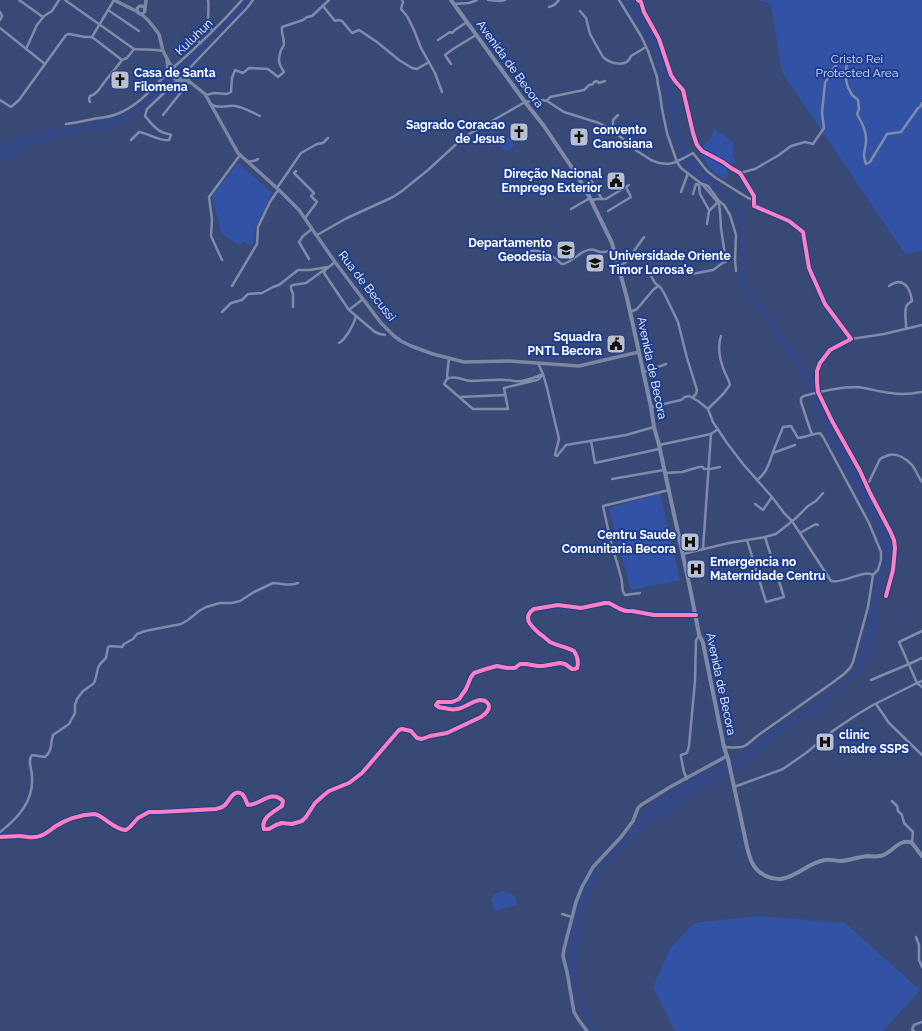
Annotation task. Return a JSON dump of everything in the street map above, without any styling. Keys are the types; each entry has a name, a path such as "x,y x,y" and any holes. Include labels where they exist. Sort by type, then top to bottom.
{"main road":[{"name":"Avenida de Becora","path":"452,2 544,126 577,175 612,244 630,312 724,748 728,758 746,845 753,866 769,877 776,879 786,877 818,861 827,859 840,861 868,856 882,856 902,843 912,843"},
{"path":"912,843 922,856"}],"street":[{"path":"19,0 43,17"},
{"path":"26,49 37,25 43,17 52,11 59,0"},
{"path":"65,0 134,49 152,49 163,51"},
{"path":"92,37 114,0 142,12"},
{"path":"145,0 137,10 142,12 159,34 163,51 174,68"},
{"path":"142,12 145,0"},
{"path":"208,0 208,20 212,31"},
{"name":"Kuluhun","path":"66,124 117,114 134,105 188,56 242,0"},
{"path":"131,140 139,132 142,132 165,141 169,140 171,135 169,133 160,132 145,116 147,109 176,80 182,76 254,0"},
{"path":"206,95 227,94 231,92 232,78 235,70 243,73 249,68 268,69 278,77 284,72 279,65 281,51 284,44 282,27 312,16 329,0"},
{"path":"402,0 403,2 401,9 407,16 414,30 421,48 435,73 442,92"},
{"path":"452,2 469,3 477,0"},
{"path":"488,0 504,0"},
{"path":"549,7 554,6 559,0"},
{"path":"619,0 641,36 657,77 667,134 677,162 681,168 700,183 708,186 718,202 726,262 713,270 692,274"},
{"path":"638,0 641,2 644,12 664,50 671,75 683,90 697,145 702,151 740,173 754,196 754,206 789,221 803,232 809,268 825,304 851,339"},
{"path":"131,8 142,6 142,12"},
{"path":"323,6 335,21 342,21 352,33 360,30 364,32 399,60 412,68 417,69 429,62"},
{"path":"108,10 139,31"},
{"path":"0,12 2,16 0,20"},
{"path":"580,12 586,18 590,34 605,59 622,64 627,62 631,56 646,47"},
{"path":"438,40 450,32 452,33 467,22"},
{"path":"0,28 46,64"},
{"path":"0,100 12,107 22,98 66,35 69,34 92,37 122,60"},
{"path":"451,64 445,55 476,35"},
{"path":"191,36 201,43"},
{"path":"90,102 90,96 99,90 122,60 127,58 134,49"},
{"path":"167,58 168,73 176,80 189,81"},
{"path":"740,173 755,169 791,146 805,142 813,144 824,128 822,113 825,83 840,60 844,59 847,63 845,72 847,82 851,94 858,100 860,109 857,114 862,122 867,139 864,156 866,164 870,162 887,134 902,132 922,103"},
{"path":"111,74 119,81"},
{"name":"Rua de Becussi","path":"182,76 206,95 238,153 299,210 335,262 386,328 401,341 433,354 464,362 538,362 579,366 639,352"},
{"path":"163,115 189,81"},
{"path":"547,101 550,97 584,90 590,84 594,84 594,82 597,81 599,83 605,81"},
{"path":"317,235 347,218 393,197 402,191 428,170 464,137 525,102 542,100 547,101 564,112 599,123 611,129 637,151 651,160 668,164 677,162 693,153 703,167 716,178 748,198 754,200"},
{"path":"212,105 218,108 234,106 260,116"},
{"path":"611,129 613,125 612,122 618,114"},
{"path":"232,286 257,244 258,227 270,202 301,153 317,144 323,143 328,138"},
{"path":"222,260 211,236 212,220 209,197 240,155"},
{"path":"248,162 258,159"},
{"path":"296,171 294,173 314,193 312,196 317,202 305,218"},
{"path":"681,192 688,173"},
{"path":"588,175 603,199"},
{"path":"693,194 696,184 699,185 700,194 710,210"},
{"path":"570,209 590,199 606,199 628,186 631,196 608,211"},
{"path":"707,224 707,218 710,210 718,202"},
{"path":"718,202 724,205 730,215 736,235 736,271"},
{"path":"309,258 300,242 303,236 312,229"},
{"path":"618,266 626,262 644,237"},
{"path":"531,251 537,250 548,254 560,263 566,264 571,259 593,249 603,252 613,249"},
{"path":"293,307 293,294 291,286 306,283 335,262"},
{"path":"222,312 231,303 242,300 248,294 259,293 280,285 298,270 328,267"},
{"path":"647,269 655,283 666,295 678,322 686,358 697,390 693,398"},
{"path":"325,270 324,275 349,310 377,333 385,335"},
{"path":"889,286 898,281 902,282 907,288 911,298 912,301 906,306 905,310 906,329"},
{"path":"630,312 636,309 658,286"},
{"path":"349,310 364,299"},
{"path":"339,343 345,338 356,316"},
{"path":"886,596 893,570 895,548 894,540 860,471 817,392 817,371 820,363 830,350 851,339 884,334 922,325"},
{"path":"708,409 730,385 718,350 718,343 721,336"},
{"path":"448,378 447,376 449,358 448,378 444,384 459,397 473,409 508,409 504,388 537,380 543,374"},
{"path":"538,362 543,374 559,438 555,456 557,456 566,445 626,435 654,427"},
{"path":"643,372 666,364"},
{"path":"448,378 456,377 462,380 506,380 516,382 529,380 543,374"},
{"path":"812,434 801,402 801,398 804,396 833,388 858,387 903,394 922,392"},
{"path":"459,397 505,394"},
{"path":"651,407 681,400 689,396 708,409 713,422 727,443 792,521 831,581 835,582 866,573 873,575"},
{"path":"724,748 741,748 747,745 757,736 832,683 850,668 868,607 873,575 878,570 882,552 869,523 820,433 798,438 791,426 783,427 769,466 757,480"},
{"path":"591,441 595,463 711,434 718,429"},
{"path":"703,549 711,434"},
{"path":"773,453 795,445"},
{"path":"865,483 869,482 880,459 890,454 904,458 911,465 922,482"},
{"path":"612,479 665,471 682,472 699,467 708,469 720,467"},
{"path":"640,593 624,594 622,580 611,544 603,506 669,490"},
{"path":"683,554 776,534 824,493"},
{"path":"755,504 763,510 772,497"},
{"path":"800,532 816,524 818,525"},
{"path":"747,540 766,602 784,597 765,537"},
{"path":"605,546 611,544"},
{"path":"0,832 12,823 19,815 30,795 32,777 30,757 32,755 45,757 52,746 53,735 69,724 75,713 77,699 83,691 95,681 98,668 106,658 108,647 122,647 124,644 130,642 137,634 181,624 206,607 220,603 240,602 254,592 274,583 287,585 298,583"},
{"path":"0,837 38,837 67,820 94,814 100,816 121,830 126,830 138,818 149,812 216,809 225,806 233,795 238,792 244,795 248,805 272,796 279,798 283,802 282,806 273,812 264,822 264,829 269,830 282,823 296,823 302,821 312,806 329,791 349,783 357,777 399,730 402,729 411,731 417,738 422,739 447,733 485,714 489,707 487,702 484,700 475,701 458,709 442,708 437,707 436,705 438,702 452,702 459,699 474,674 497,666 515,668 520,664 538,666 560,663 565,664 572,669 578,668 578,659 574,651 550,642 528,621 531,611 534,609 558,605 581,608 609,603 626,611 654,615 696,615"},
{"path":"922,631 899,642 917,683 922,687"},
{"path":"686,778 681,755 687,752 689,746 695,681 696,641 700,634"},
{"path":"871,680 922,658"},
{"path":"734,788 783,769 806,753 834,730 858,714 922,681"},
{"path":"876,704 889,723 922,755"},
{"path":"587,1031 574,1012 563,956 579,894 593,867 633,821 639,806 686,778 728,758"},
{"path":"892,801 902,815 904,823 913,832 912,843"},
{"path":"562,914 572,917"},
{"path":"916,937 920,945 919,960 922,967"},
{"path":"914,1031 912,1029 914,1025 922,1022"}],"green space":[{"name":"Cristo Rei Protected Area","path":"759,0 922,0 922,251 905,254 782,72 771,4"},
{"path":"713,128 729,140 733,141 733,156 736,161 726,167 728,175 724,179 710,168 701,154 701,146 710,139"},
{"path":"507,136 515,145 506,152 498,143"},
{"path":"238,163 272,193 254,232 253,243 251,246 243,241 240,246 222,234 212,196"},
{"path":"660,493 680,580 631,590 609,508"},
{"path":"502,891 514,895 517,905 495,911 491,900 495,894"},
{"path":"758,916 845,923 920,990 883,1031 675,1031 653,987 670,949 694,923"}],"shaded area":[{"path":"245,0 251,0 249,4 165,91 151,103 111,130 72,133 34,146 0,162 0,146 4,143 22,136 37,136 54,126 70,128 119,116 133,110 148,98 176,66 185,61 203,42 209,40"},
{"path":"625,0 633,0 655,40 667,70 670,85 678,107 680,125 686,147 697,164 742,209 746,230 745,270 749,288 804,365 821,411 837,440 855,463 870,498 889,532 892,551 881,587 878,609 879,625 875,644 870,658 862,671 841,691 828,700 819,714 806,717 780,735 750,760 716,783 698,790 681,806 663,815 631,841 603,870 591,888 578,949 577,981 581,998 591,1015 597,1031 593,1031 570,984 567,969 567,952 575,915 585,882 615,850 648,808 667,793 737,755 841,684 855,671 865,634 877,574 885,556 877,531 827,439 793,361 777,340 769,324 739,282 740,227 738,212 708,185 689,173 679,155 674,130 653,51"}],"waterway":[{"path":"877,613 912,617 922,620"}],"cycle path":[{"path":"638,0 641,2 644,12 659,39 671,75 683,90 697,145 702,151 740,173 754,196 754,206 789,221 803,232 809,268 825,304 851,339 830,350 820,363 817,371 818,392 832,421 860,471 894,540 895,548 893,570 886,596"},
{"path":"0,837 37,837 69,819 94,814 101,816 117,828 126,830 138,818 149,812 216,809 224,806 232,796 237,793 243,795 248,805 270,797 279,798 283,801 282,806 266,818 263,825 264,829 269,829 282,823 292,824 302,821 315,803 324,795 329,791 349,783 362,773 399,730 402,729 411,731 417,738 422,739 447,733 485,714 489,706 482,700 455,709 440,708 436,705 438,702 452,702 459,699 474,673 497,666 515,668 520,664 543,666 560,663 565,664 572,669 577,668 578,660 574,651 550,642 531,625 528,616 534,609 558,605 581,608 609,603 626,611 654,615 696,615"}],"place":[{"name":"Casa de Santa Filomena","path":"120,80"},
{"name":"Sagrado Coracao de Jesus","path":"519,132"},
{"name":"convento Canosiana","path":"579,137"},
{"name":"Direção Nacional Emprego Exterior","path":"616,181"},
{"name":"Departamento Geodesia","path":"566,250"},
{"name":"Universidade Oriente Timor Lorosa'e","path":"595,263"},
{"name":"Squadra PNTL Becora","path":"616,344"},
{"name":"Centru Saude Comunitaria Becora","path":"690,542"},
{"name":"Emergencia no Maternidade Centru","path":"696,569"},
{"name":"clinic madre SSPS","path":"825,742"}]}
